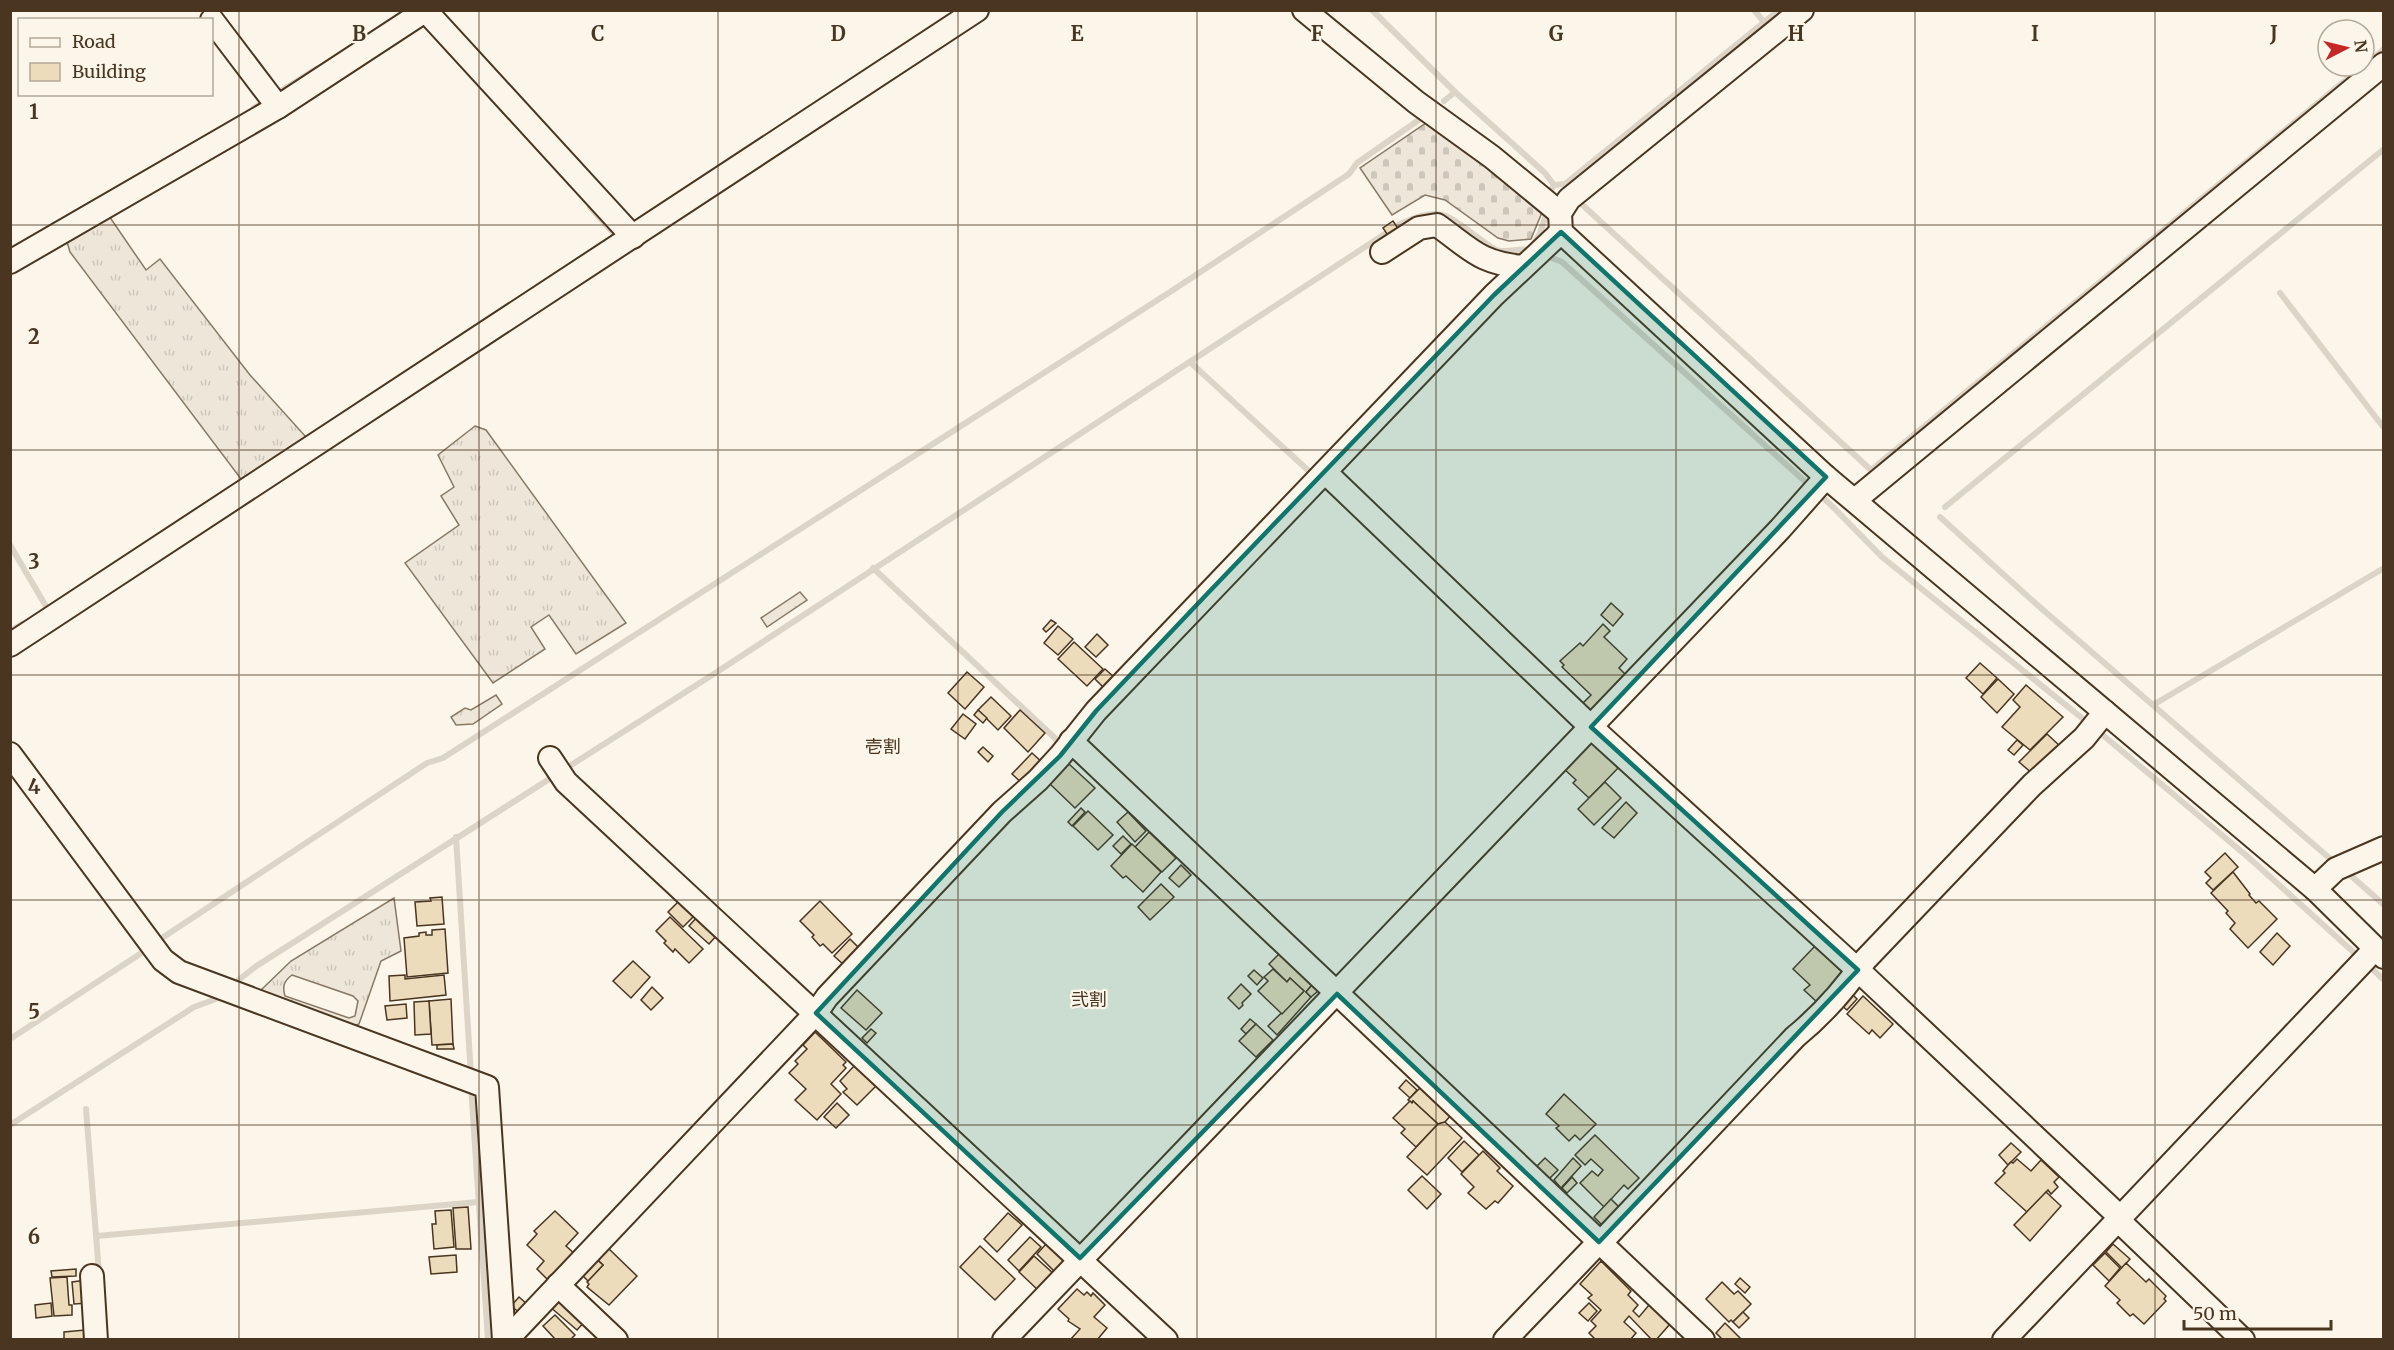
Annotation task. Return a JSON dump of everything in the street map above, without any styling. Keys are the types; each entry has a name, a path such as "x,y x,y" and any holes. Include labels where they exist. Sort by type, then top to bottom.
{"street":[{"path":"10,262 425,10 628,231"},
{"path":"10,645 628,231 977,10"},
{"path":"1304,10 1416,102 1567,209 1818,485 1855,500 2097,722 2315,889 2371,957 2004,1340"},
{"path":"504,1339 562,1288 816,1013 827,997 1002,812 1077,747 1104,702 1329,476 1494,295 1533,258 1567,209 1803,10"},
{"path":"213,23 273,101"},
{"path":"1855,500 2384,64"},
{"path":"1382,252 1419,228 1437,225 1485,260 1501,265 1533,258"},
{"path":"1329,476 1855,976 2119,1219 2244,1340"},
{"path":"1004,1340 1780,530 1818,485"},
{"path":"1505,1340 1795,1037 1815,1021 1855,976 1865,960 1979,840 2097,722"},
{"path":"1077,747 1703,1340"},
{"path":"10,754 163,960 179,972 488,1087 504,1339"},
{"path":"557,767 1076,1263 1166,1340"},
{"path":"2315,889 2336,869 2384,848"},
{"path":"92,1276 96,1340"},
{"path":"562,1288 616,1340"}],"highlighted area":[{"path":"1561,232 1826,477 1591,727 1858,970 1599,1242 1337,994 1080,1258 816,1013 1002,812 1060,756 1096,711 1207,594 1494,295"}],"green space":[{"path":"1429,121 1543,210 1531,239 1509,241 1498,238 1445,200 1425,195 1392,215 1360,168"},
{"path":"107,213 146,270 160,259 250,375 306,437 241,479 70,252 67,242 69,235"},
{"path":"475,426 486,430 626,623 576,654 549,615 531,627 545,649 493,683 405,563 459,525 441,496 454,487 438,455"},
{"path":"800,592 807,600 767,627 761,618"},
{"path":"496,695 502,704 473,724 456,725 451,717 465,708 471,710"},
{"path":"394,898 401,951 381,961 359,1024 350,1027 259,992 291,961","holes":["292,975 353,996 358,1001 355,1016 349,1018 285,996 284,987 285,982"]}],"building":[{"path":"1393,221 1399,230 1389,237 1383,228"},
{"path":"1611,603 1623,614 1613,626 1601,615"},
{"path":"1051,620 1056,623 1046,632 1043,629"},
{"path":"1603,624 1610,631 1604,637 1627,659 1619,668 1628,677 1592,720 1579,707 1591,695 1562,667 1564,665 1560,661 1580,643 1583,646"},
{"path":"1058,626 1073,639 1058,655 1044,643"},
{"path":"1097,634 1108,645 1096,657 1085,647"},
{"path":"1074,642 1103,669 1087,686 1058,659"},
{"path":"1980,663 1997,678 1983,694 1966,678"},
{"path":"1105,669 1114,677 1104,688 1095,679"},
{"path":"967,672 984,687 965,709 948,693"},
{"path":"1998,679 2014,694 1997,713 1981,697"},
{"path":"2026,685 2063,717 2030,750 2002,727 2020,707 2013,700"},
{"path":"991,697 1011,716 998,730 978,710"},
{"path":"978,710 987,718 983,723 974,715"},
{"path":"1020,710 1045,733 1028,752 1004,728"},
{"path":"963,714 976,724 965,739 951,729"},
{"path":"2047,734 2060,746 2034,775 2019,762"},
{"path":"1594,740 1620,766 1589,798 1573,783 1576,780 1562,767"},
{"path":"2017,740 2023,745 2014,755 2008,750"},
{"path":"983,747 993,756 988,762 978,752"},
{"path":"1032,753 1044,764 1024,785 1012,774"},
{"path":"1069,764 1095,788 1075,808 1050,784"},
{"path":"1605,782 1621,798 1594,825 1578,809"},
{"path":"1626,802 1637,813 1614,838 1602,828"},
{"path":"1081,808 1085,812 1072,826 1068,822"},
{"path":"1088,811 1113,835 1098,850 1073,826"},
{"path":"1128,812 1146,831 1135,842 1117,822"},
{"path":"1149,832 1176,858 1162,872 1135,847"},
{"path":"1123,836 1131,844 1121,854 1113,846"},
{"path":"1132,844 1161,872 1143,892 1111,866"},
{"path":"2225,853 2238,867 2213,890 2206,883 2211,878 2205,872"},
{"path":"1181,865 1191,875 1179,887 1169,878"},
{"path":"2233,872 2256,903 2259,901 2277,919 2248,948 2230,929 2235,923 2226,913 2228,911 2211,893"},
{"path":"1161,884 1174,897 1150,920 1138,907"},
{"path":"442,897 444,924 417,926 415,902 431,901 430,898"},
{"path":"680,900 696,914 683,927 668,912"},
{"path":"820,901 852,934 832,953 823,944 820,946 812,937 814,935 800,921"},
{"path":"670,917 703,949 689,963 675,949 673,952 656,931"},
{"path":"697,917 717,935 709,944 689,926"},
{"path":"445,929 448,973 407,977 404,938 419,936 419,933 426,932 426,935 432,935 432,930"},
{"path":"2277,933 2290,946 2273,965 2260,952"},
{"path":"850,939 860,949 844,965 834,956"},
{"path":"1815,946 1844,974 1818,1003 1804,990 1810,985 1793,969"},
{"path":"1279,954 1312,985 1306,992 1311,997 1277,1035 1268,1026 1304,991 1290,978 1287,982 1269,964"},
{"path":"633,961 650,977 631,998 613,981"},
{"path":"1273,969 1287,982 1290,978 1304,991 1282,1014 1258,991 1268,981 1264,977"},
{"path":"1254,970 1263,978 1257,985 1248,976"},
{"path":"405,975 405,979 444,975 446,995 390,1001 389,976"},
{"path":"1241,984 1251,994 1239,1009 1228,998"},
{"path":"1312,985 1318,991 1311,997 1306,992"},
{"path":"652,987 663,998 651,1010 641,1000"},
{"path":"857,990 882,1013 866,1030 841,1008"},
{"path":"1851,993 1857,999 1847,1010 1841,1005"},
{"path":"1863,996 1893,1024 1880,1038 1872,1030 1869,1034 1847,1014"},
{"path":"451,999 453,1044 432,1045 429,1001"},
{"path":"429,1001 431,1034 415,1035 414,1002"},
{"path":"406,1004 407,1018 387,1020 385,1006"},
{"path":"1250,1019 1256,1024 1246,1034 1241,1029"},
{"path":"1256,1024 1273,1040 1256,1057 1239,1041"},
{"path":"871,1029 876,1033 867,1043 862,1038"},
{"path":"815,1032 846,1062 843,1065 846,1068 831,1084 841,1094 817,1120 795,1100 806,1089 789,1073 798,1064 795,1061 807,1049 803,1045"},
{"path":"453,1044 454,1049 437,1049 437,1045"},
{"path":"855,1065 876,1086 857,1105 843,1092 847,1089 840,1081"},
{"path":"1406,1080 1417,1090 1410,1098 1399,1088"},
{"path":"1420,1088 1451,1115 1445,1122 1438,1124 1413,1101 1412,1103 1408,1100"},
{"path":"1564,1094 1596,1124 1580,1140 1575,1135 1569,1141 1556,1128 1559,1126 1546,1114"},
{"path":"1410,1101 1412,1103 1413,1101 1438,1124 1416,1147 1401,1133 1405,1129 1393,1118"},
{"path":"837,1103 849,1115 836,1128 824,1117"},
{"path":"1445,1122 1462,1138 1427,1175 1407,1157 1438,1124"},
{"path":"1595,1135 1639,1178 1628,1189 1624,1185 1604,1207 1580,1183 1592,1171 1598,1176 1603,1170 1591,1159 1585,1165 1575,1155"},
{"path":"1464,1141 1479,1155 1462,1172 1448,1158"},
{"path":"2011,1143 2021,1152 2008,1165 1999,1155"},
{"path":"1483,1151 1500,1168 1497,1171 1513,1186 1498,1203 1495,1201 1486,1209 1468,1193 1474,1187 1461,1174"},
{"path":"1545,1158 1558,1170 1548,1180 1535,1168"},
{"path":"1573,1158 1581,1166 1561,1188 1554,1180"},
{"path":"2017,1159 2031,1171 2041,1160 2059,1177 2054,1182 2058,1187 2051,1194 2048,1190 2028,1213 1995,1183 2005,1173 2003,1171 2008,1165"},
{"path":"1422,1176 1441,1194 1427,1209 1408,1190"},
{"path":"1572,1177 1577,1183 1567,1193 1562,1188"},
{"path":"2046,1192 2061,1206 2030,1241 2014,1225"},
{"path":"1611,1199 1621,1209 1604,1227 1594,1217"},
{"path":"468,1207 471,1249 456,1249 453,1208"},
{"path":"451,1210 454,1247 434,1249 432,1224 436,1224 435,1211"},
{"path":"555,1211 578,1233 566,1246 576,1255 550,1282 537,1269 544,1261 527,1245 537,1234 534,1231"},
{"path":"1008,1213 1022,1225 997,1252 984,1239"},
{"path":"1030,1237 1041,1247 1019,1271 1008,1260"},
{"path":"1046,1244 1068,1265 1058,1275 1037,1254"},
{"path":"2113,1244 2130,1259 2122,1268 2106,1252"},
{"path":"980,1246 1015,1279 995,1300 960,1267"},
{"path":"608,1248 637,1276 609,1305 587,1287 589,1284 587,1282 603,1265 597,1259"},
{"path":"2105,1253 2120,1268 2109,1281 2093,1265"},
{"path":"456,1255 457,1272 431,1274 429,1257"},
{"path":"1034,1256 1055,1275 1040,1292 1019,1272"},
{"path":"595,1258 603,1265 588,1281 580,1273"},
{"path":"1601,1261 1631,1291 1628,1295 1638,1305 1633,1311 1639,1317 1649,1305 1670,1324 1656,1340 1652,1340 1629,1316 1624,1322 1636,1333 1630,1340 1596,1340 1589,1333 1596,1326 1591,1321 1601,1310 1588,1298 1592,1295 1580,1284"},
{"path":"2126,1263 2146,1282 2149,1279 2166,1296 2164,1299 2166,1301 2144,1324 2133,1314 2130,1316 2117,1303 2120,1300 2105,1286"},
{"path":"76,1269 76,1276 52,1277 51,1271"},
{"path":"67,1277 72,1315 54,1316 50,1278"},
{"path":"1740,1278 1750,1287 1745,1293 1735,1284"},
{"path":"87,1280 89,1303 74,1304 72,1282"},
{"path":"1722,1282 1734,1294 1738,1291 1751,1304 1733,1322 1731,1320 1729,1322 1706,1299"},
{"path":"1077,1289 1084,1295 1087,1292 1091,1296 1093,1293 1105,1305 1094,1317 1107,1328 1097,1340 1070,1340 1080,1329 1068,1321 1069,1319 1058,1309"},
{"path":"558,1296 586,1320 577,1330 549,1306"},
{"path":"519,1297 528,1305 520,1313 511,1306"},
{"path":"51,1303 52,1316 36,1318 35,1305"},
{"path":"1589,1303 1597,1311 1588,1321 1579,1313"},
{"path":"1743,1312 1749,1318 1739,1328 1733,1322"},
{"path":"555,1315 575,1335 570,1340 556,1340 543,1326"},
{"path":"1725,1323 1742,1340 1723,1340 1716,1333"},
{"path":"85,1330 85,1340 64,1340 64,1332"}],"waterway":[{"path":"1372,10 1455,92 1545,173 1554,185 1551,190"},
{"path":"1754,10 1764,22"},
{"path":"1554,185 1565,184 1779,10"},
{"path":"2376,55 2384,49"},
{"path":"254,108 316,69"},
{"path":"1576,199 1871,470 2348,78"},
{"path":"1444,101 1455,92"},
{"path":"159,940 427,763 443,758 1170,292 1349,174 1357,163 1423,117"},
{"path":"1945,507 2384,149"},
{"path":"590,207 616,236"},
{"path":"231,986 255,967 720,670 1400,224 1424,215 1441,215 1449,217 1497,250 1534,251"},
{"path":"1532,247 1545,218"},
{"path":"1544,255 1562,262 1831,505 1882,557 2098,731 2248,857 2360,958"},
{"path":"2280,293 2384,428"},
{"path":"1190,362 1311,473"},
{"path":"1940,517 2034,602 2335,863"},
{"path":"10,545 47,608"},
{"path":"873,568 1058,741"},
{"path":"2153,705 2384,568"},
{"path":"10,631 22,624"},
{"path":"456,837 471,1076"},
{"path":"2348,873 2384,905"},
{"path":"10,1039 143,952"},
{"path":"2368,965 2384,980"},
{"path":"10,1125 194,1007 216,999 221,994"},
{"path":"471,1086 488,1340"},
{"path":"86,1109 99,1273"},
{"path":"97,1236 478,1202"}],"district":[{"name":"壱割","path":"883,746"},
{"name":"弐割","path":"1089,999"}]}
